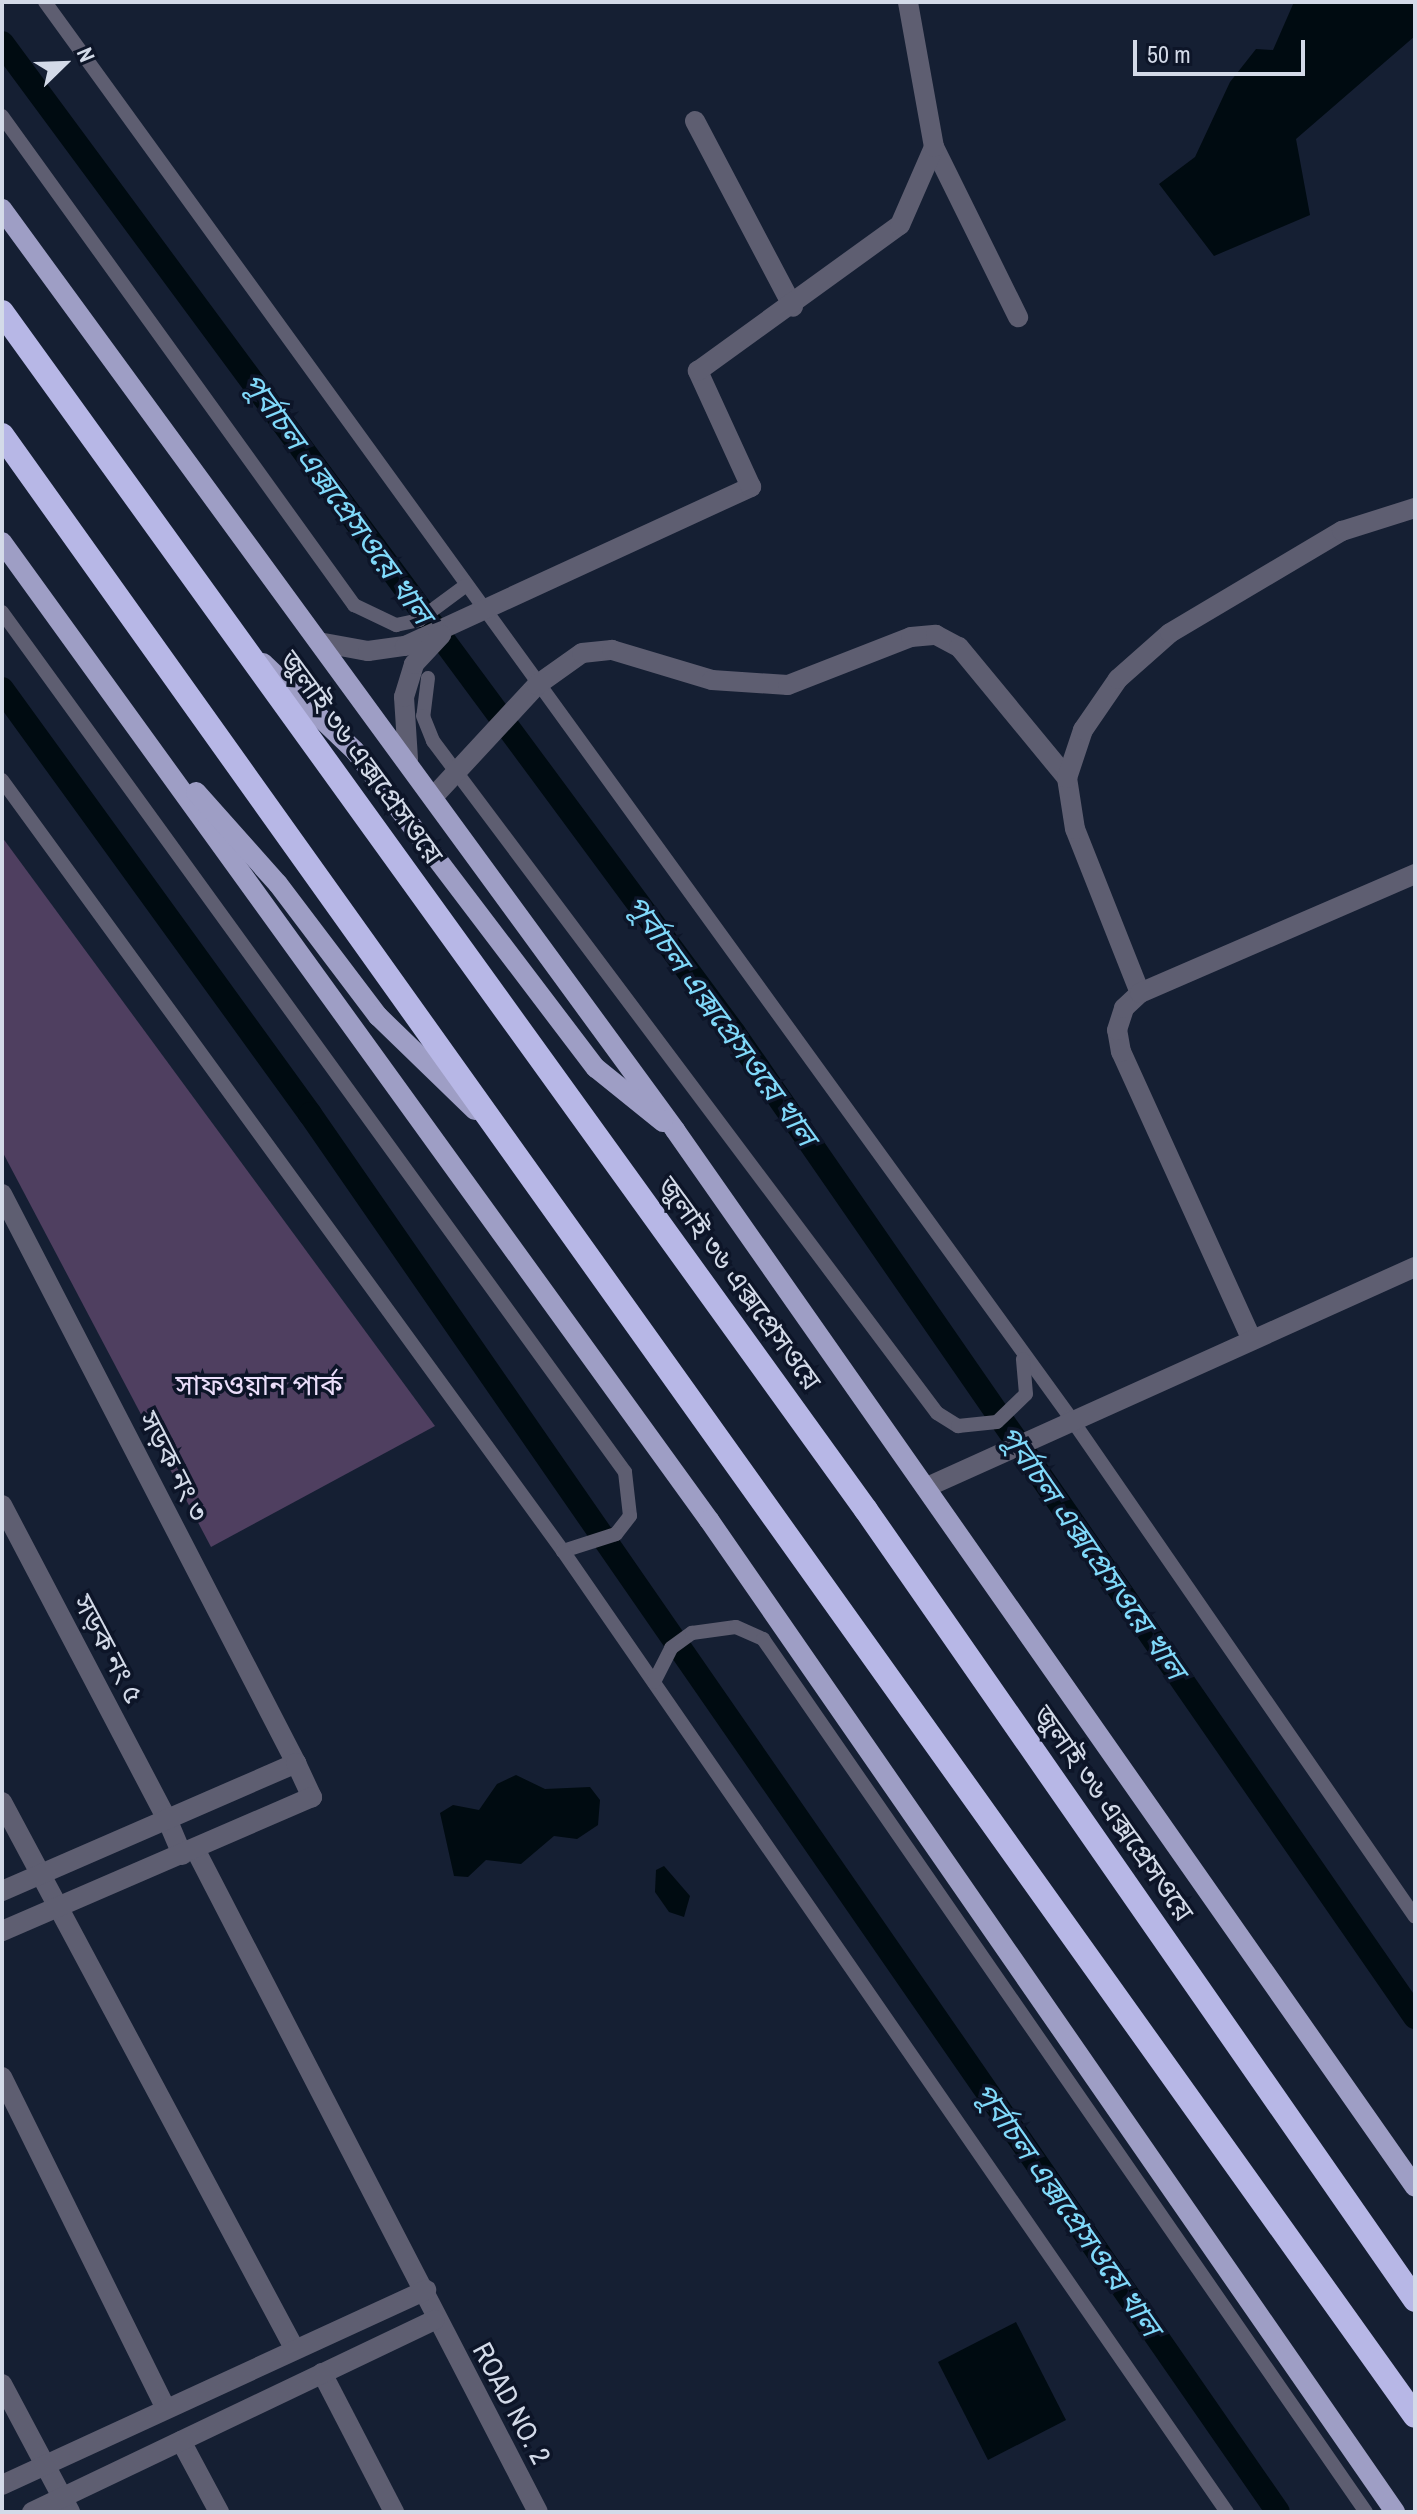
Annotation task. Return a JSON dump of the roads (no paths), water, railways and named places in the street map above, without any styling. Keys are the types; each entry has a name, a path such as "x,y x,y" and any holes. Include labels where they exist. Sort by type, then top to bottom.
{"highway":[{"name":"জুলাই ৩৬ এক্সপ্রেসওয়ে","path":"2,312 251,652 866,1510 1415,2300"},
{"path":"2,435 517,1148 1415,2416"}],"main road":[{"path":"2,209 324,643 675,1130 1415,2187"},
{"path":"2,542 170,770 709,1520 1395,2512"},
{"path":"251,652 355,751 596,1068 675,1130"},
{"path":"170,770 214,807 378,1016 517,1148"}],"street":[{"path":"45,2 481,610 1070,1417 1415,1917"},
{"path":"908,2 934,147 1018,317"},
{"path":"2,116 354,605 396,625 419,620 465,586"},
{"path":"695,121 793,307"},
{"path":"408,759 404,697 414,664 444,632 481,610 751,487 754,478 698,371 793,307 900,225 934,147"},
{"path":"1067,778 1097,708 1147,650 1342,531 1415,508"},
{"path":"2,612 625,1472 630,1516 616,1534 563,1551"},
{"path":"324,643 368,651 444,632"},
{"path":"435,795 537,685 582,653 612,650 712,680 788,685 911,637 936,635 959,647 1067,778 1075,829 1140,993"},
{"path":"428,678 423,716 433,741 918,1389 958,1426 997,1422 1017,1410 1030,1384 1020,1348"},
{"path":"2,780 563,1551 1227,2512"},
{"path":"1251,1338 1121,1052 1117,1030 1140,993 1415,874"},
{"name":"সড়ক নং ৩","path":"2,1194 312,1797 188,1852"},
{"path":"927,1487 1070,1417 1415,1267"},
{"name":"সড়ক নং ৫","path":"2,1505 167,1819 188,1852"},
{"path":"654,1682 671,1648 692,1633 736,1627 763,1639 1366,2512"},
{"path":"2,1891 296,1763"},
{"path":"2,1802 293,2346"},
{"path":"2,1931 188,1852"},
{"name":"ROAD NO. 2","path":"188,1852 426,2290 435,2320 538,2512"},
{"path":"2,2077 165,2407"},
{"path":"2,2485 293,2346 426,2290"},
{"path":"32,2512 67,2505 181,2441 435,2320"},
{"path":"322,2373 394,2512"},
{"path":"2,2384 67,2505"},
{"path":"181,2441 219,2512"}],"waterway":[{"name":"পূর্বাচল এক্সপ্রেসওয়ে খাল","path":"2,43 734,1033 1415,2017"},
{"name":"পূর্বাচল এক্সপ্রেসওয়ে খাল","path":"2,689 310,1114 1278,2512"}],"park label":[{"name":"সাফওয়ান পার্ক","path":"259,1385"}]}
